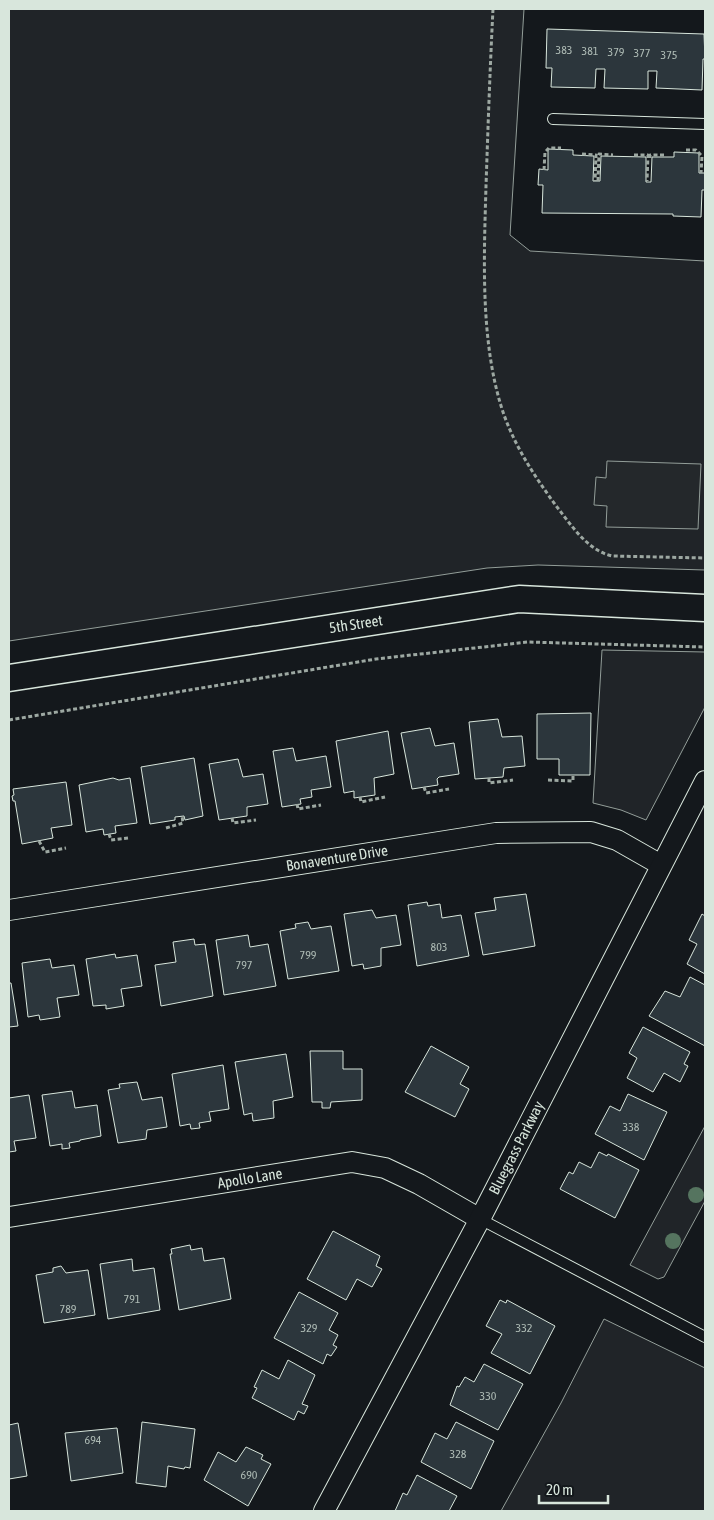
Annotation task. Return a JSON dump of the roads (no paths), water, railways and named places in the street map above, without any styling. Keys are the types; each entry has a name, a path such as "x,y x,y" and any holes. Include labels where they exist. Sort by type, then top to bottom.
{"street":[{"name":"5th Street","path":"9,678 519,599 705,608"},
{"name":"Bluegrass Parkway","path":"324,1511 480,1219 705,781"},
{"name":"Bonaventure Drive","path":"9,910 496,833 591,832 617,840 661,865"},
{"name":"Apollo Lane","path":"9,1217 352,1162 385,1168 419,1184 480,1219"}],"lane":[{"path":"553,119 705,124"},
{"path":"480,1219 705,1336"}]}
